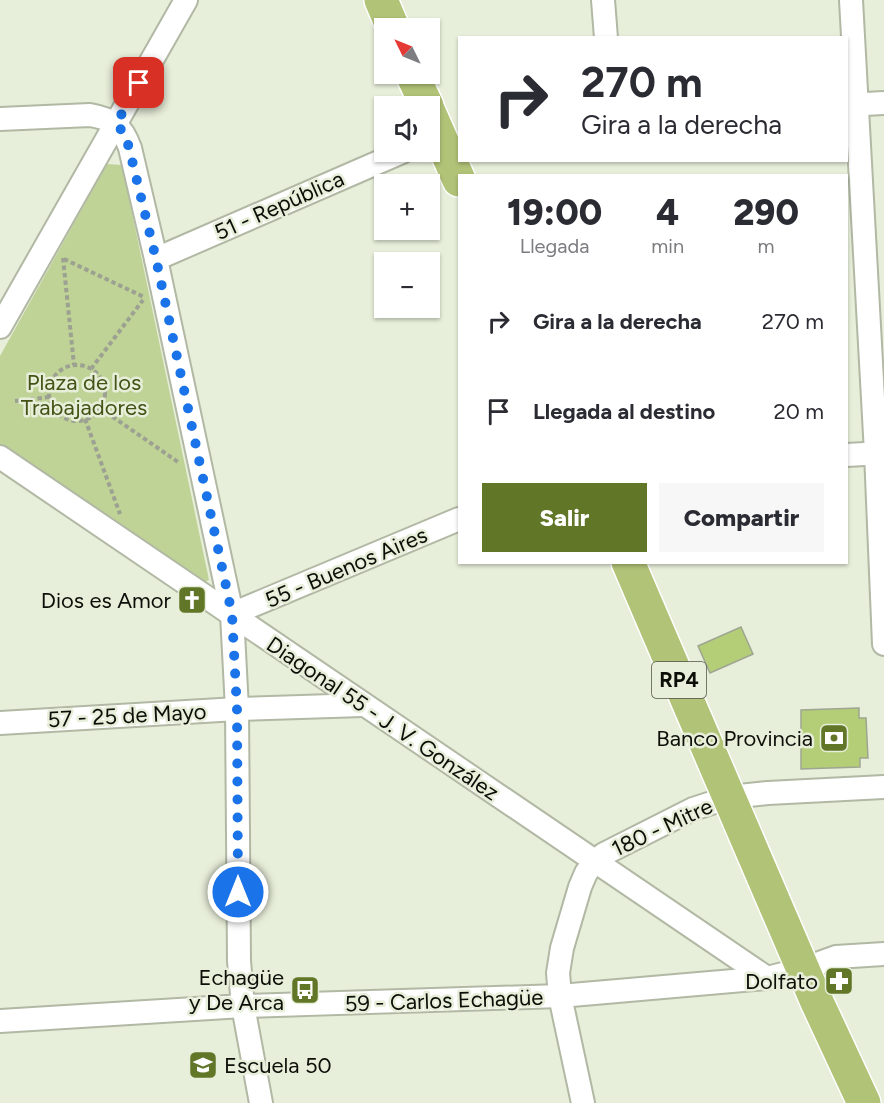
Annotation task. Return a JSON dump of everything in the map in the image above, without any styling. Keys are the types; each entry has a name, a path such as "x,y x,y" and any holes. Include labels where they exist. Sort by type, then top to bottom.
{"main road":[{"path":"381,0 389,18"},
{"path":"440,132 458,178"},
{"name":"RP4","path":"629,564 803,969 864,1103"}],"street":[{"path":"0,327 186,0"},
{"path":"603,0 606,36"},
{"path":"851,0 851,105 880,453 884,644"},
{"path":"851,105 884,103"},
{"path":"0,119 90,115 102,117 116,124 125,134 129,148 205,480 232,614 237,709 239,961 243,1006 261,1103"},
{"name":"51 - República","path":"158,268 381,162"},
{"path":"848,455 880,453"},
{"name":"Diagonal 55 - J. V. González","path":"0,457 766,978"},
{"name":"55 - Buenos Aires","path":"232,614 458,519"},
{"name":"57 - 25 de Mayo","path":"0,723 237,709 363,705"},
{"name":"180 - Mitre","path":"583,1103 560,996 558,973 562,948 580,887 594,862 615,848 693,809 730,797 884,787"},
{"name":"59 - Carlos Echagüe","path":"0,1021 243,1006 560,996 766,978 803,969 836,957 884,954"}],"path":[{"path":"51,238 63,258 74,365"},
{"path":"63,258 145,297"},
{"path":"91,369 145,297 158,268"},
{"path":"74,365 91,369 98,374 105,390 100,408 85,419 67,418 58,413 50,397 53,379 58,372 74,365"},
{"path":"15,401 50,397"},
{"path":"100,408 205,480"},
{"path":"85,419 133,548"}],"green space":[{"name":"Plaza de los Trabajadores","path":"107,164 122,165 209,580 200,584 0,444 0,356"}],"building":[{"path":"741,627 753,654 710,673 698,646"},
{"name":"Banco Provincia","path":"859,708 859,718 866,718 868,758 860,758 860,767 801,769 801,710"}],"place":[{"name":"Dios es Amor","path":"192,600"},
{"name":"Banco Provincia","path":"834,738"},
{"name":"Dolfato","path":"839,981"},
{"name":"Echagüe y De Arca","path":"305,990"},
{"name":"Escuela 50","path":"203,1065"}],"route":[{"path":"139,83 116,124 125,134 156,259 232,614 237,709 238,892"}]}
